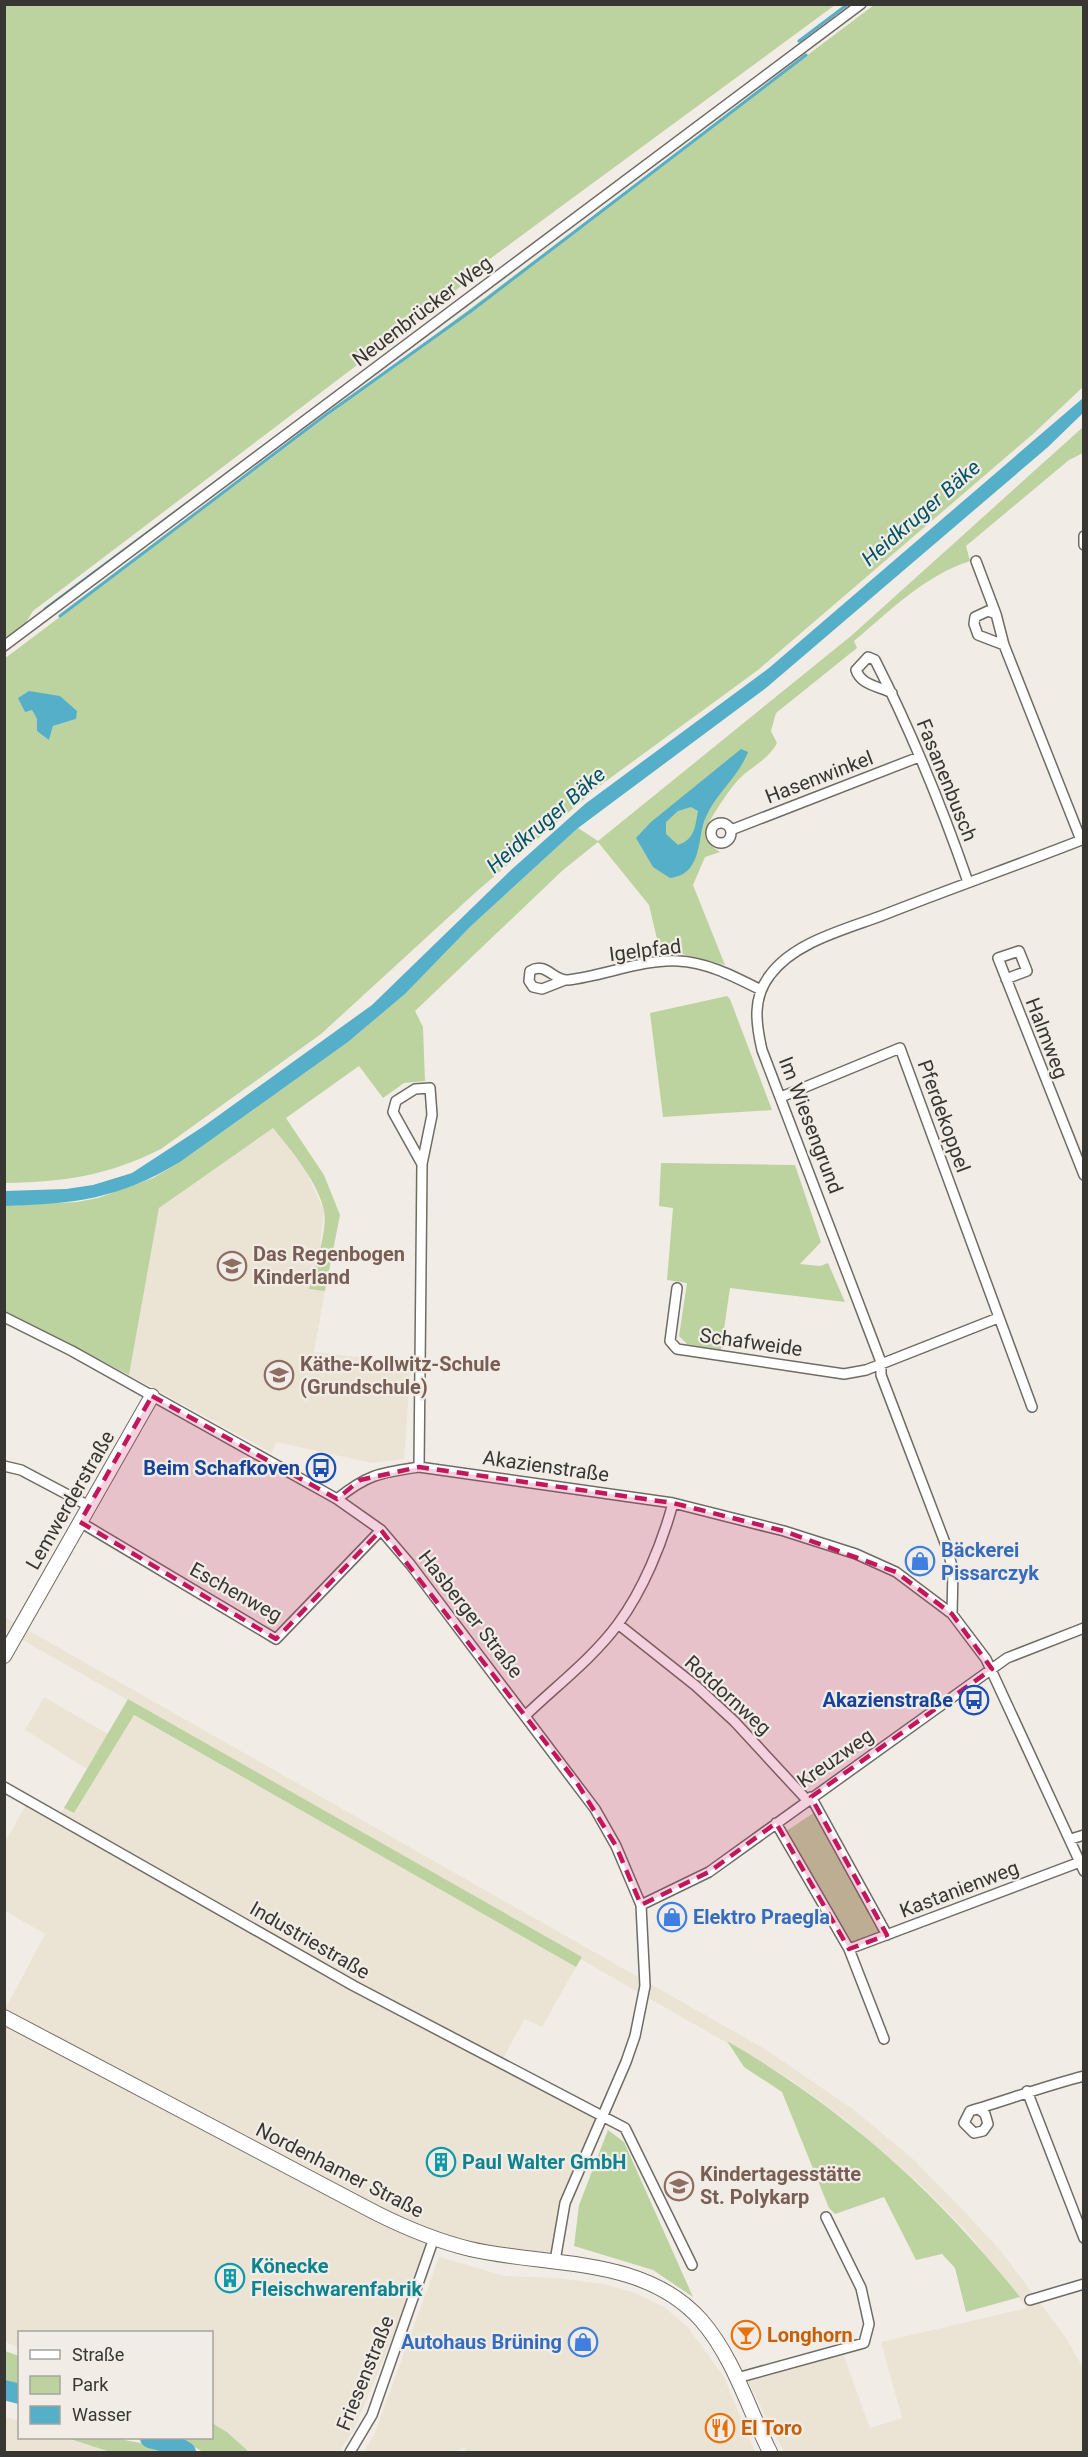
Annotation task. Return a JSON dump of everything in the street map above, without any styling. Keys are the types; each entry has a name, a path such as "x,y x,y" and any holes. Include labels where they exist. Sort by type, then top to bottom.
{"street":[{"name":"Neuenbrücker Weg","path":"4,646 861,4"},
{"path":"1083,536 1083,545"},
{"path":"976,561 996,614 1004,645 1082,840"},
{"path":"996,614 988,611 975,617 974,624 978,635 1004,645"},
{"name":"Fasanenbusch","path":"892,693 968,882"},
{"name":"Hasenwinkel","path":"731,830 919,757"},
{"name":"Im Wiesengrund","path":"952,1614 953,1570 881,1375 881,1362 762,1050 756,1025 757,1003 761,990 778,966 793,953 968,882 1082,840"},
{"name":"Igelpfad","path":"565,980 676,960 724,972 761,990"},
{"name":"Halmweg","path":"1006,979 1083,1175"},
{"name":"Pferdekoppel","path":"781,1097 900,1048 1032,1407"},
{"path":"419,1467 422,1164 432,1115 430,1088 415,1089 396,1101 393,1112 422,1164"},
{"name":"Schafweide","path":"677,1288 670,1341 677,1349 843,1374 866,1370 881,1362"},
{"name":"Hasberger Straße","path":"4,1317 72,1351 337,1499 381,1530 410,1564 526,1715 595,1809 616,1846 640,1905 645,1966 642,2005 626,2062 565,2203 555,2261"},
{"path":"881,1362 998,1318"},
{"name":"Lemwerderstraße","path":"4,1656 152,1396"},
{"path":"4,1466 21,1470 89,1506"},
{"name":"Akazienstraße","path":"337,1499 360,1480 384,1472 419,1467 674,1503 784,1531 856,1554 896,1572 952,1614 992,1669 1082,1867"},
{"path":"526,1715 618,1624 655,1555 674,1503"},
{"name":"Eschenweg","path":"80,1522 276,1639 381,1530"},
{"name":"Rotdornweg","path":"618,1624 696,1686 734,1721 809,1798 887,1935"},
{"name":"Kreuzweg","path":"640,1905 709,1872 1007,1658 1083,1628"},
{"name":"Industriestraße","path":"4,1787 354,1986 602,2116"},
{"path":"776,1823 849,1949 884,2039"},
{"path":"1071,1839 1083,1835"},
{"name":"Kastanienweg","path":"849,1949 1082,1867"},
{"name":"Nordenhamer Straße","path":"4,2018 376,2213 434,2238 471,2249 619,2272 650,2283 678,2299 700,2319 723,2351 770,2452"},
{"path":"980,2110 1027,2091 1083,2076"},
{"path":"1027,2091 1083,2238"},
{"path":"602,2116 625,2128 692,2265"},
{"path":"737,2378 864,2343 869,2324 861,2288 826,2217"},
{"name":"Friesenstraße","path":"350,2452 372,2415 434,2238"},
{"path":"1030,2300 1083,2284"}],"highlighted area":[{"path":"152,1396 337,1499 360,1480 419,1467 673,1503 784,1531 896,1572 952,1614 992,1669 811,1797 887,1935 849,1949 776,1823 709,1872 641,1905 616,1846 577,1783 381,1530 276,1639 80,1522"}],"shaded area":[{"path":"273,1127 305,1169 324,1211 320,1245 309,1289 325,1291 314,1352 411,1363 404,1459 372,1463 276,1442 272,1453 129,1375 159,1208"},
{"path":"5,1617 763,2048 853,2109 914,2160 963,2210 1000,2250 1067,2339 1083,2368 1083,2452 784,2452 747,2380 842,2351 870,2428 902,2418 881,2342 1027,2308 969,2234 921,2185 847,2121 790,2079 5,1630"},
{"path":"44,1697 108,1734 87,1769 25,1730"},
{"path":"133,1715 576,1967 542,2027 525,2019 502,2060 600,2112 561,2211 553,2264 432,2245 353,2431 339,2452 249,2452 227,2432 213,2424 213,2331 18,2331 18,2348 4,2341 4,2003 8,2004 45,1934 5,1911 5,1842 26,1805 56,1821 64,1808 74,1813"},
{"path":"439,2257 505,2276 558,2278 604,2284 635,2293 664,2307 687,2326 724,2377 755,2452 466,2452 464,2448 454,2452 364,2452 374,2435"},
{"path":"4,2416 18,2421 18,2439 69,2439 109,2452 5,2452"}],"green space":[{"path":"4,5 835,5 483,264 460,287 33,611 23,627 5,641"},
{"path":"874,5 1083,5 1083,387 1033,434 758,670 598,787 476,892 321,1034 161,1149 122,1166 85,1176 5,1183 4,659","holes":["60,696 71,708 76,719 53,726 49,740 32,710"]},
{"path":"1083,427 1083,453 1069,460 966,546 970,561 938,575 909,595 854,641 857,648 776,713 771,731 777,743 765,758 739,779 713,815 705,835 709,843 720,852 705,857 693,885 725,965 678,953 661,956 649,905 598,842 563,870 415,1011 423,1027 425,1081 404,1083 383,1098 359,1066 286,1118 324,1175 340,1215 325,1291 309,1289 324,1229 325,1220 321,1200 303,1167 273,1128 159,1208 129,1375 5,1311 4,1206 77,1202 98,1198 153,1178 180,1162 348,1042 405,994 471,926 578,828 598,841 851,636"},
{"path":"727,996 772,1110 663,1117 650,1013"},
{"path":"661,1163 795,1165 821,1242 800,1264 820,1266 828,1263 845,1302 730,1288 721,1350 687,1344 679,1336 687,1283 667,1280 673,1208 659,1206"},
{"path":"128,1699 582,1957 576,1967 134,1715 74,1813 64,1808"},
{"path":"815,1812 879,1932 851,1942 785,1832"},
{"path":"727,2041 810,2095 886,2155 955,2222 1020,2297 966,2312 955,2268 942,2254 916,2260 884,2197 835,2214 829,2208 782,2092 744,2067"},
{"path":"608,2130 624,2142 693,2297 653,2270 574,2246 579,2205"},
{"path":"5,2351 18,2356 18,2384 5,2380"},
{"path":"213,2424 227,2432 249,2452 203,2452 181,2439 213,2439"},
{"path":"70,2439 119,2439 167,2448 173,2452 110,2452"}],"water":[{"path":"1083,398 1083,413 1048,447 766,688 578,828 471,926 405,994 348,1042 180,1162 158,1174 116,1192 96,1197 75,1201 5,1206 5,1191 66,1189 93,1185 132,1173 204,1126 372,1005 511,870 585,804 769,668"},
{"path":"29,691 60,696 77,711 76,719 53,726 49,740 37,731 37,719 32,710 25,712 18,698"},
{"path":"741,749 748,752 709,810 696,857 684,874 670,878 653,867 636,838 651,822","holes":["691,807 698,811 691,836 678,845 666,834 666,822 678,811"]}],"waterway":[{"path":"799,41 848,4"},
{"path":"60,616 327,414 471,311 806,55"},
{"path":"45,609 347,384"},
{"path":"4,2390 18,2394"},
{"path":"154,2439 173,2444 186,2452"}],"place":[{"name":"Das Regenbogen Kinderland","path":"232,1266"},
{"name":"Käthe-Kollwitz-Schule (Grundschule)","path":"279,1375"},
{"name":"Beim Schafkoven","path":"321,1468"},
{"name":"Bäckerei Pissarczyk","path":"920,1561"},
{"name":"Akazienstraße","path":"974,1700"},
{"name":"Elektro Praegla","path":"672,1917"},
{"name":"Paul Walter GmbH","path":"441,2162"},
{"name":"Kindertagesstätte St. Polykarp","path":"679,2186"},
{"name":"Könecke Fleischwarenfabrik","path":"230,2278"},
{"name":"Longhorn","path":"746,2335"},
{"name":"Autohaus Brüning","path":"583,2342"},
{"name":"El Toro","path":"720,2428"}],"water label":[{"name":"Heidkruger Bäke","path":"921,513"},
{"name":"Heidkruger Bäke","path":"546,820"}]}
